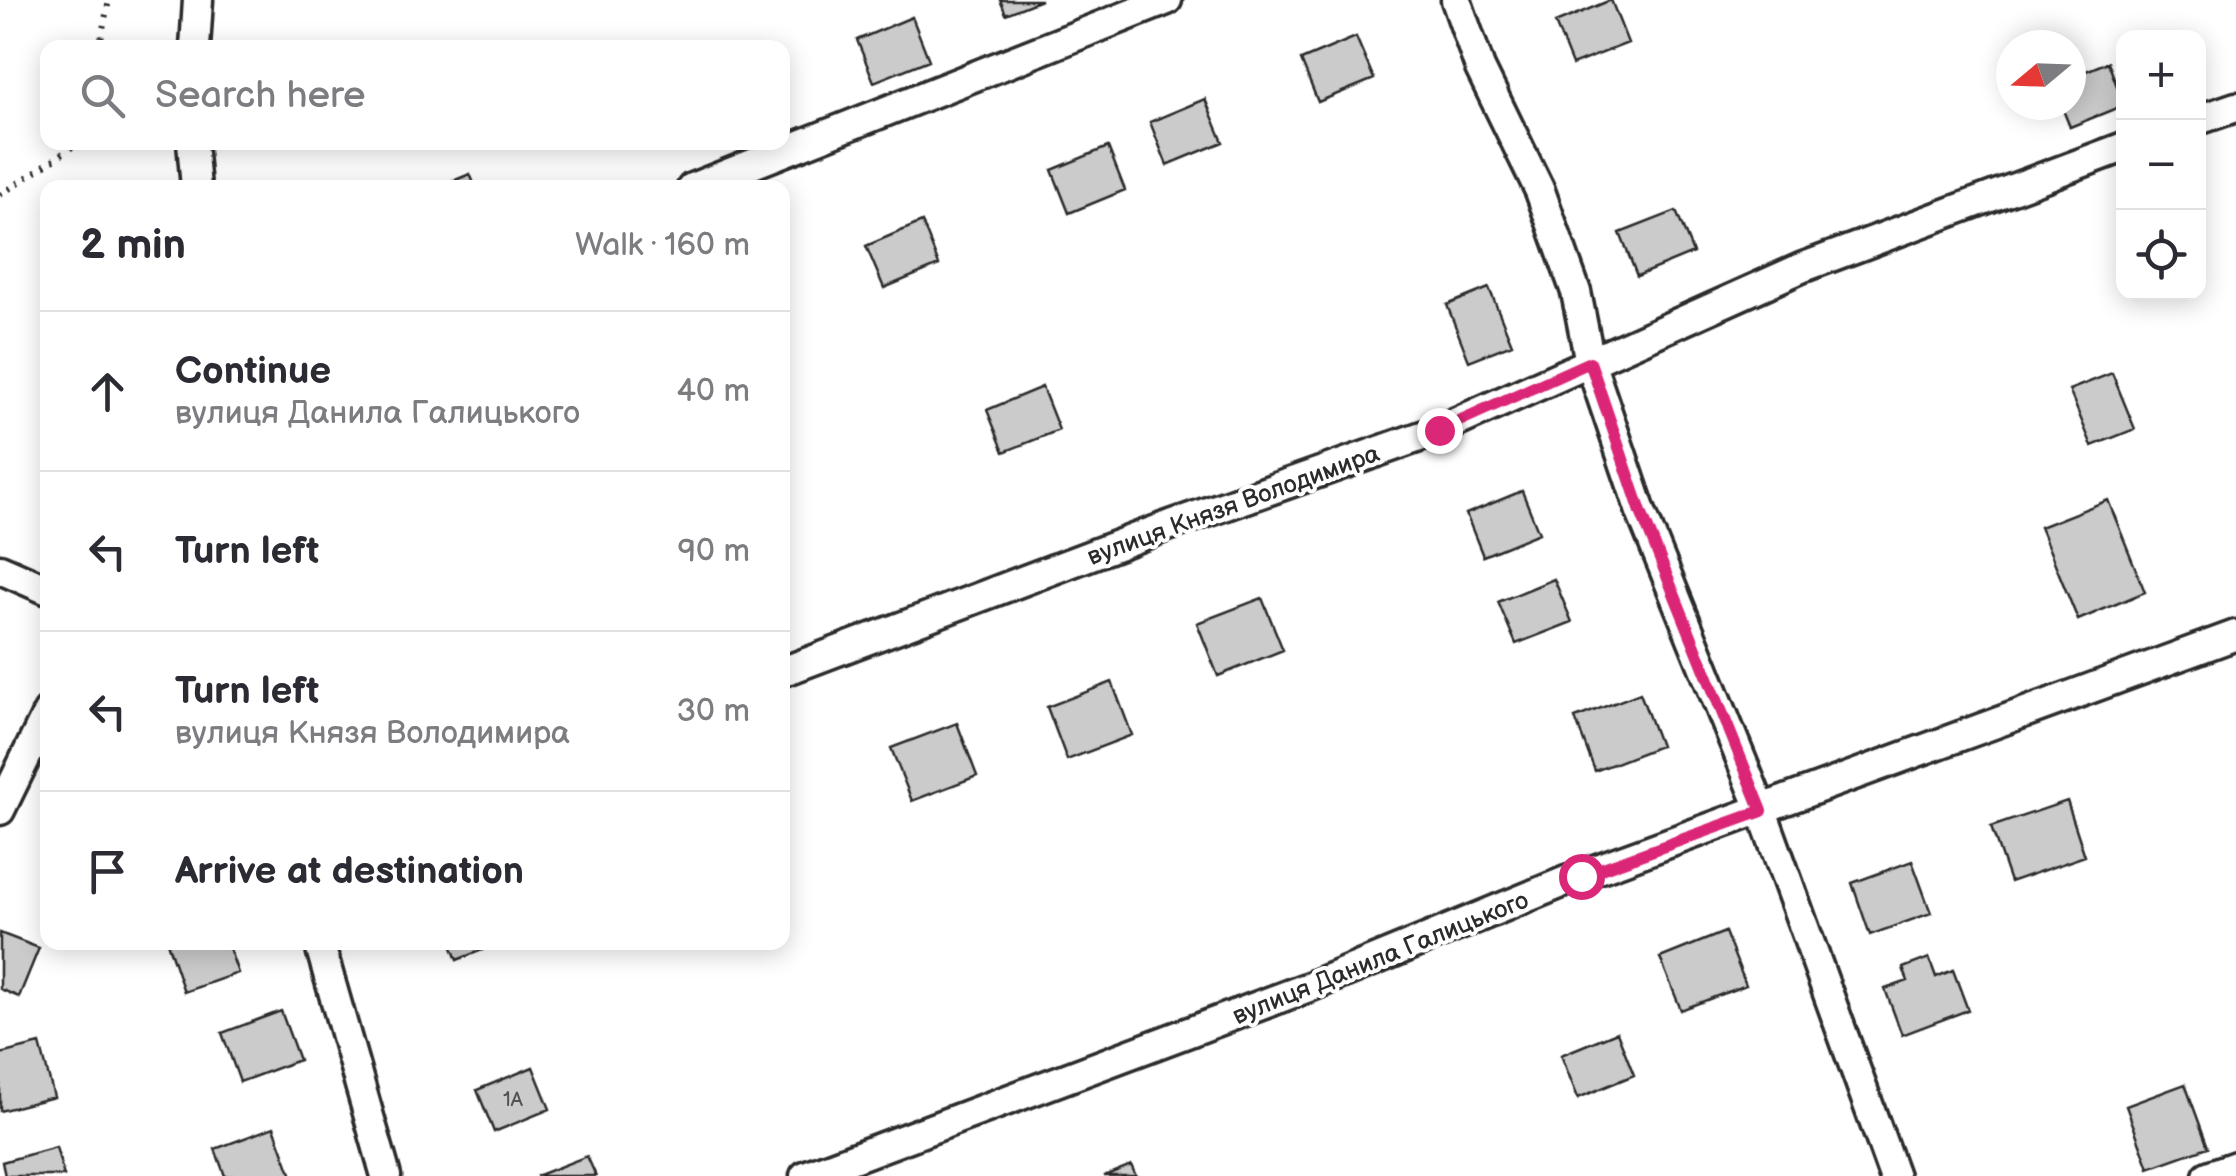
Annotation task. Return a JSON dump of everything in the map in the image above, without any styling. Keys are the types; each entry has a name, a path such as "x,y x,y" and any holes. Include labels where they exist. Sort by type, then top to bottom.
{"street":[{"path":"195,40 198,0"},
{"path":"790,149 1168,0"},
{"path":"1456,0 1480,68 1540,191 1576,292 1590,362 1641,512 1762,811 1894,1176"},
{"path":"2206,117 2236,107"},
{"path":"193,150 195,180"},
{"path":"712,180 788,150"},
{"name":"вулиця Князя Володимира","path":"790,669 1165,527 1439,430 1801,268 2116,150"},
{"path":"0,569 40,586"},
{"name":"вулиця Данила Галицького","path":"805,1176 1310,988 1581,876 2236,635"},
{"path":"0,810 40,728"},
{"path":"321,950 386,1176"},
{"path":"2208,1176 2236,1166"}],"path":[{"path":"101,40 108,0"},
{"path":"0,195 68,150"}],"building":[{"path":"1000,0 1041,0 1006,14"},
{"path":"1611,0 1628,43 1572,65 1555,23"},
{"path":"912,17 929,60 874,82 857,40"},
{"path":"1356,37 1374,79 1318,102 1301,60"},
{"path":"2108,62 2116,84 2116,108 2070,127 2067,120 2086,120 2086,71"},
{"path":"1205,99 1223,142 1167,165 1150,122"},
{"path":"1108,147 1125,190 1069,213 1052,170"},
{"path":"1676,211 1693,253 1637,276 1620,233"},
{"path":"922,222 939,265 884,288 866,246"},
{"path":"1489,288 1512,344 1469,361 1447,305"},
{"path":"2112,373 2135,429 2092,446 2069,390"},
{"path":"1042,387 1059,430 1004,452 987,410"},
{"path":"1522,491 1539,533 1483,556 1466,514"},
{"path":"2108,500 2145,592 2078,620 2040,527"},
{"path":"1554,579 1572,622 1516,644 1498,602"},
{"path":"1262,598 1283,650 1218,676 1197,623"},
{"path":"1112,682 1132,735 1067,760 1047,707"},
{"path":"1640,693 1660,746 1595,771 1575,718"},
{"path":"957,723 977,776 912,801 891,748"},
{"path":"2067,801 2085,856 2010,882 1991,827"},
{"path":"1912,861 1931,913 1870,935 1852,883"},
{"path":"1725,932 1746,985 1681,1010 1660,958"},
{"path":"0,933 39,948 19,997 0,989"},
{"path":"170,950 230,950 238,973 184,992"},
{"path":"453,950 482,950 457,960"},
{"path":"1929,958 1936,977 1953,970 1968,1010 1902,1035 1885,989 1908,981 1903,968"},
{"path":"281,1011 299,1060 240,1082 222,1033"},
{"path":"1617,1032 1634,1075 1578,1098 1561,1055"},
{"path":"40,1044 54,1097 0,1111 0,1054"},
{"path":"533,1067 550,1109 494,1132 477,1090"},
{"path":"2185,1084 2208,1147 2149,1168 2126,1106"},
{"path":"274,1127 292,1176 225,1176 215,1149"},
{"path":"56,1147 64,1176 5,1176 2,1162"},
{"path":"587,1156 596,1176 536,1176"},
{"path":"1131,1165 1136,1176 1104,1176"}],"route":[{"path":"1439,430 1590,362 1641,512 1762,811 1581,876"}]}
